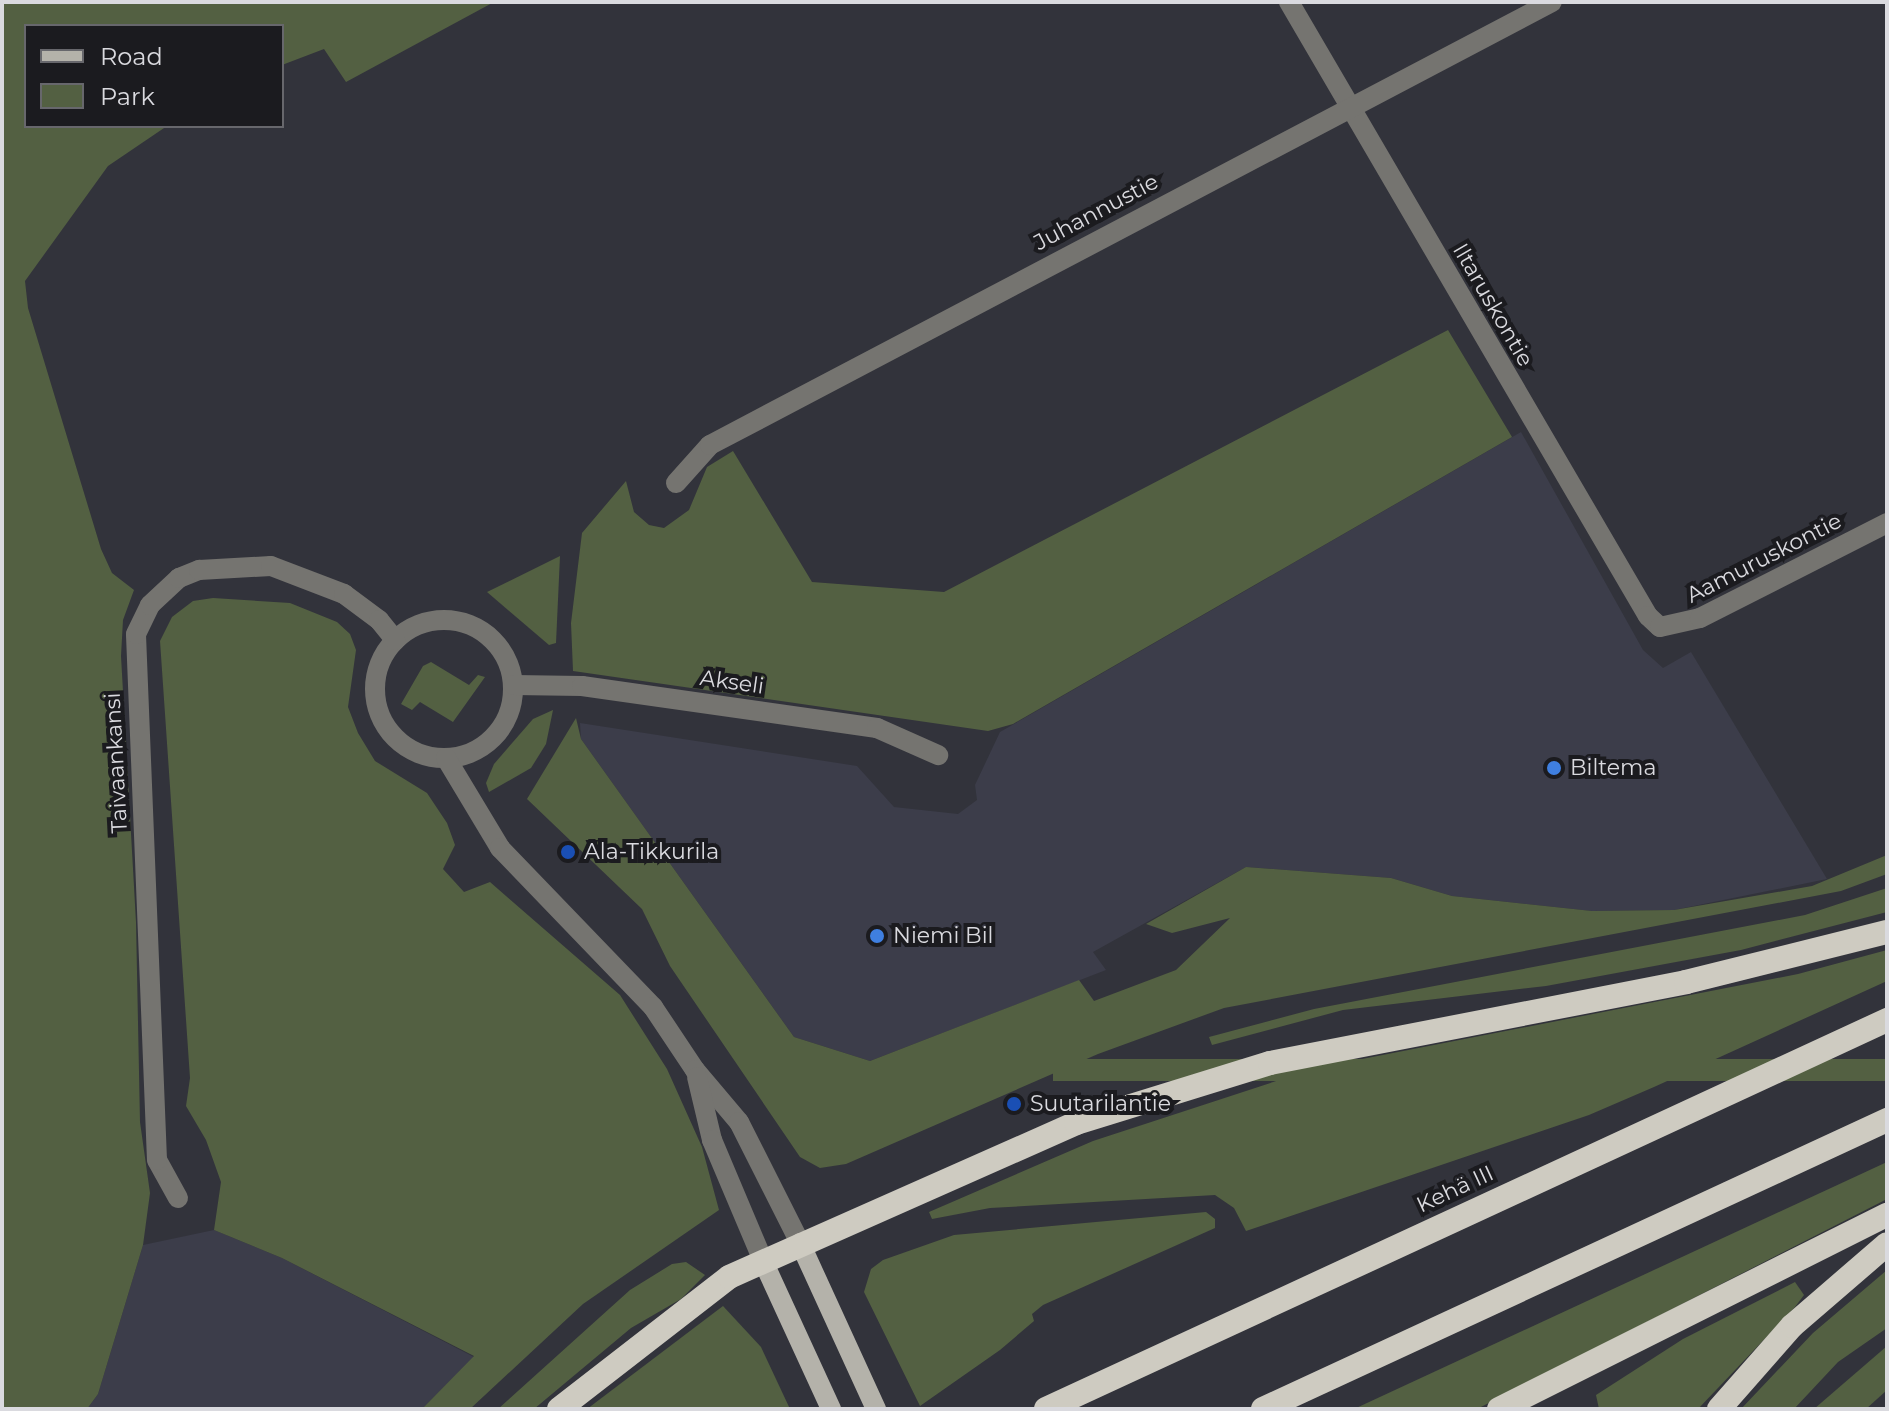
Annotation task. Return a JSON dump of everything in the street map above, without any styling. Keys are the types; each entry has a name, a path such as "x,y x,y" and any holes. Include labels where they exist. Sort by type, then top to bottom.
{"highway":[{"path":"559,1409 695,1299 763,1261 1076,1123 1184,1087 1270,1063 1686,982 1887,932"},
{"name":"Kehä III","path":"1046,1409 1887,1020"},
{"path":"1263,1409 1887,1120"},
{"path":"1499,1409 1887,1215"},
{"path":"1719,1409 1792,1326 1887,1244"}],"main road":[{"path":"800,1243 876,1409"},
{"path":"763,1261 831,1409"}],"street":[{"name":"Iltaruskontie","path":"1289,2 1648,616 1660,627"},
{"name":"Juhannustie","path":"676,483 710,445 1552,2"},
{"name":"Aamuruskontie","path":"1660,627 1700,618 1887,523"},
{"name":"Taivaankansi","path":"178,1198 157,1160 136,634 150,605 179,578 199,570 271,566 344,594 379,620 395,640"},
{"path":"426,622 470,624 502,649 514,685 509,714 494,737 472,752 446,758 407,747 381,716 376,676 395,640 426,622"},
{"name":"Akseli","path":"514,685 582,686 877,728 938,755"},
{"path":"446,758 500,848 653,1007 695,1070 739,1122 800,1243"},
{"path":"695,1070 712,1140 763,1261"}],"shaded area":[{"path":"1521,432 1643,650 1663,668 1691,652 1827,879 1674,910 1592,911 1452,896 1391,878 1246,867 1093,952 1106,970 870,1061 794,1037 581,739 580,723 857,766 894,807 958,814 977,800 975,785 1000,732"},
{"path":"214,1230 282,1258 474,1357 422,1409 87,1409 98,1394 143,1245"}],"green space":[{"path":"2,2 494,2 346,82 324,49 284,64 284,24 24,24 24,128 164,128 108,166 25,281 28,308 101,549 112,573 134,590 123,620 121,656 136,922 140,1122 150,1193 143,1245 98,1394 87,1409 2,1409"},
{"path":"1448,330 1512,437 1013,724 988,731 573,671 571,623 582,533 626,481 634,512 649,525 664,528 689,510 707,467 733,451 812,582 944,592"},
{"path":"560,556 556,643 549,645 487,592"},
{"path":"213,598 290,603 337,622 350,634 356,650 348,707 358,733 375,761 427,793 447,823 455,845 443,869 464,892 490,882 620,995 667,1069 702,1147 719,1210 583,1304 470,1409 422,1409 474,1356 282,1258 214,1230 221,1182 206,1140 186,1106 190,1078 160,641 172,617 193,601"},
{"path":"431,662 469,685 478,675 485,677 453,722 420,702 412,710 401,704 423,666"},
{"path":"553,710 546,744 531,768 489,792 486,783 494,764 533,719"},
{"path":"576,718 581,739 794,1037 870,1061 1079,980 1094,1001 1176,970 1230,918 1172,933 1146,924 1246,867 1391,878 1452,896 1592,911 1674,910 1812,886 1887,855 1887,874 1841,891 1224,1008 1098,1054 846,1164 820,1168 800,1157 670,966 642,909 527,799"},
{"path":"1887,888 1887,912 1741,950 1546,986 1343,1010 1212,1045 1209,1037 1314,1009 1805,915"},
{"path":"1887,950 1887,981 1654,1087 1589,1115 1246,1231 1234,1208 1215,1195 990,1208 932,1219 929,1212 1093,1141 1316,1068 1798,974"},
{"path":"1053,1059 1887,1059 1887,1081 1053,1081"},
{"path":"1887,1162 1887,1199 1477,1409 1354,1409"},
{"path":"1206,1212 1215,1219 1215,1228 1043,1305 1032,1314 1034,1321 1000,1350 920,1406 864,1292 871,1269 883,1260 954,1235"},
{"path":"686,1262 705,1275 681,1299 631,1328 534,1409 498,1409 630,1290 672,1264"},
{"path":"1887,1270 1887,1328 1838,1362 1794,1409 1741,1409 1813,1333"},
{"path":"1795,1282 1804,1295 1795,1307 1698,1409 1599,1409 1596,1395 1683,1339"},
{"path":"723,1306 761,1347 790,1409 587,1409"},
{"path":"1887,1346 1887,1390 1866,1409 1814,1409"}],"place":[{"name":"Biltema","path":"1554,768"},
{"name":"Ala-Tikkurila","path":"568,852"},
{"name":"Niemi Bil","path":"877,936"},
{"name":"Suutarilantie","path":"1014,1104"}]}
